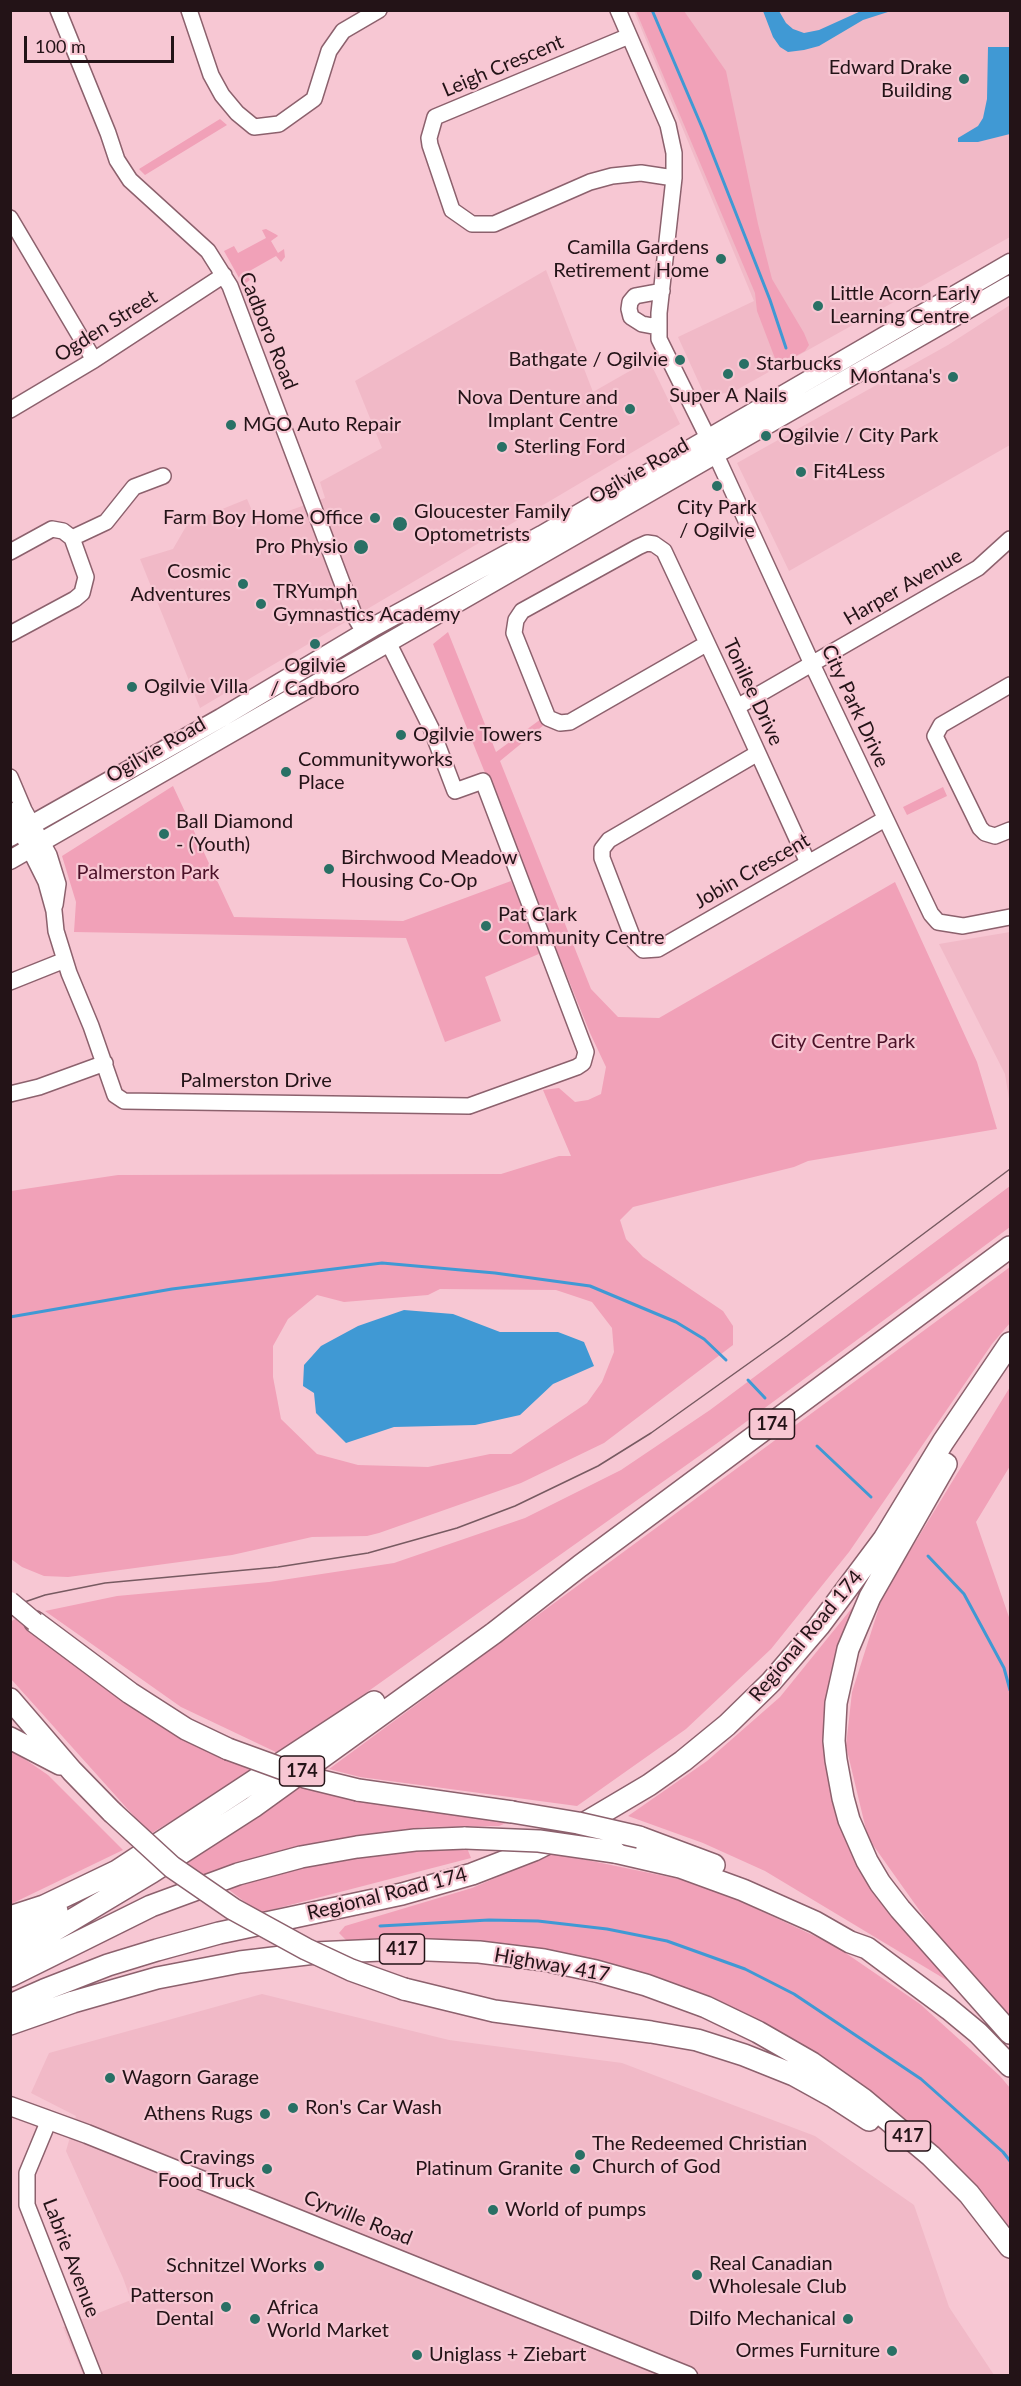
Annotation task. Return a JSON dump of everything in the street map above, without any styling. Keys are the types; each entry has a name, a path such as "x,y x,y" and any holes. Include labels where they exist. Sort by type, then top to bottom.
{"highway":[{"name":"174","path":"10,1957 152,1872 253,1807 494,1633 579,1566 1011,1247"},
{"name":"Regional Road 174","path":"10,2006 44,1989 108,1965 166,1947 251,1926 402,1894 472,1874 534,1850 568,1833 658,1779 713,1738 754,1700 825,1619 884,1539 943,1443 1011,1343"},
{"path":"1011,1360 945,1465 860,1617 839,1682 834,1741 838,1777 849,1820 867,1861 880,1883 928,1942 1011,2033"},
{"path":"10,1917 44,1906 101,1880 176,1833 579,1566"},
{"path":"35,1622 130,1693 186,1729 228,1749 284,1771 358,1790 578,1822 639,1837 705,1861 793,1901 856,1935 867,1948 941,2002 978,2033 1011,2066"},
{"path":"10,1699 72,1771 112,1812 172,1867 232,1909 306,1949 351,1970 404,1989 456,2004 503,2013 697,2040 786,2071 832,2096 870,2121 939,2180 1011,2249"},
{"path":"10,1738 72,1771"},
{"path":"10,1976 151,1906 238,1874 301,1857 357,1847 415,1840 465,1838 547,1842 615,1852 680,1867 742,1890 867,1948"},
{"path":"10,1938 91,1891 101,1880"},
{"name":"Highway 417","path":"10,2024 141,1982 208,1968 290,1956 372,1950 444,1950 515,1956 587,1969 638,1983 706,2007 758,2032 812,2063 862,2098 931,2156 969,2194 1011,2249"}],"main road":[{"name":"Ogilvie Road","path":"10,860 388,642 1011,263"},
{"name":"Ogilvie Road","path":"22,830 221,718 364,632 1011,285"},
{"path":"10,1601 35,1622"},
{"name":"Cyrville Road","path":"10,2106 688,2376"}],"street":[{"name":"Cadboro Road","path":"58,10 117,160 130,180 208,251 224,275 245,323 355,617 364,632"},
{"path":"189,10 211,75 222,95 237,113 254,127 265,127 279,124 314,99 329,51 343,32 379,10"},
{"path":"618,10 672,136 674,153 674,178 662,291 658,327 642,324 630,317 630,302 635,296 662,291"},
{"name":"Leigh Crescent","path":"629,36 435,117 429,138 430,145 452,210 472,224 494,224 590,182 612,176 641,173 674,178"},
{"path":"10,218 94,360"},
{"name":"Ogden Street","path":"10,410 94,360 224,275"},
{"name":"City Park Drive","path":"658,327 659,339 712,446 926,905 938,922 963,926 1011,917"},
{"path":"72,538 106,522 134,487 163,476"},
{"path":"10,552 52,530 63,531 72,538 86,577 82,593 10,634"},
{"name":"Harper Avenue","path":"737,707 978,568 1011,539"},
{"name":"Tonilee Drive","path":"706,644 570,722 560,723 548,718 514,633 516,621 522,611 629,552 647,543 654,544 664,551 808,863"},
{"name":"Palmerston Drive","path":"22,830 37,845 54,911 56,931 65,960 115,1095 124,1101 469,1106 577,1067 584,1062 586,1052 483,781 455,791 431,728 388,642"},
{"path":"1011,685 942,725 936,736 980,828 985,833 995,836 1011,830"},
{"name":"Jobin Crescent","path":"758,753 609,840 602,849 602,858 634,941 643,950 658,949 885,819"},
{"path":"10,777 24,810 22,830"},
{"path":"10,810 22,830"},
{"path":"10,982 65,960"},
{"path":"10,1094 39,1087 105,1063"},
{"name":"Labrie Avenue","path":"49,2120 27,2173 27,2205 94,2376"}],"shaded area":[{"path":"634,11 1010,11 1010,237 733,392 705,396 678,337 754,301"},
{"path":"546,270 593,392 649,360 680,424 200,708 140,559 173,549 188,523 247,499 257,522 325,498 320,482 382,448 355,381"},
{"path":"1010,305 1010,445 789,571 737,463 948,345"},
{"path":"1010,932 1010,1105 1005,1074 939,944"},
{"path":"262,1994 449,2040 622,2063 815,2136 914,2205 949,2307 994,2375 83,2375 63,2327 131,2300 66,2151 76,2116 31,2093 49,2053"}],"green space":[{"path":"636,11 684,11 726,71 772,279 809,345 805,351 785,362 776,361 757,311 755,293"},
{"path":"220,119 227,125 145,175 139,169"},
{"path":"266,229 278,236 271,241 278,253 284,249 285,257 281,262 276,256 246,273 250,280 243,285 224,251 234,246 238,253 266,238 262,230"},
{"name":"City Centre Park","path":"448,632 496,752 541,719 545,724 500,761 591,989 618,1017 659,1018 895,882 977,1062 997,1129 808,1161 794,1167 633,1207 620,1220 626,1239 643,1257 723,1311 733,1326 733,1345 604,1443 521,1483 367,1536 312,1537 232,1555 68,1577 44,1576 22,1567 11,1559 11,1191 118,1175 501,1174 559,1156 571,1156 543,1090 559,1088 575,1102 588,1100 601,1094 606,1067 590,1033 433,644","holes":["440,1289 556,1290 592,1302 612,1328 614,1352 602,1382 587,1403 511,1454 490,1454 428,1467 358,1465 317,1454 281,1419 273,1377 273,1346 288,1319 317,1295 344,1302 428,1295"]},
{"name":"Palmerston Park","path":"173,786 234,917 403,921 511,881 541,953 485,977 501,1021 445,1042 406,938 74,932 76,902 62,856"},
{"path":"943,787 947,796 907,815 903,807"},
{"path":"1010,1186 1010,1227 716,1444 280,1754 181,1707 45,1611 117,1596 269,1582 394,1563 525,1518 621,1470 710,1410"},
{"path":"1010,1267 1010,1323 992,1344 849,1552 771,1649 686,1729 577,1806 360,1777 329,1769"},
{"path":"1010,1387 1010,1466 976,1522 1010,1620 1010,2018 932,1928 868,1838 846,1746 852,1692 883,1595"},
{"path":"856,1603 837,1657 825,1733 832,1800 849,1849 877,1893 958,1987 765,1871 703,1843 628,1816 707,1761 780,1697"},
{"path":"19,1617 258,1769 150,1834 11,1679 10,1622"},
{"path":"10,1749 48,1775 123,1850 11,1904"},
{"path":"305,1784 511,1821 499,1826 424,1827 339,1840 203,1876 185,1861"},
{"path":"467,1848 471,1858 259,1913 228,1889 314,1864 397,1851"},
{"path":"553,1853 703,1884 834,1945 920,2004 1000,2076 1010,2088 1010,2230 951,2163 789,2039 700,1993 570,1957 443,1941 346,1940 339,1933 345,1926 472,1888"}],"water":[{"path":"763,11 779,11 786,23 793,29 804,33 819,30 861,11 891,11 863,20 819,46 788,52 780,47 773,37"},
{"path":"988,47 1010,47 1010,134 978,142 958,142 958,138 978,126 983,118 987,99"},
{"path":"404,1310 453,1314 500,1332 558,1332 584,1342 594,1366 553,1384 520,1415 475,1425 394,1427 346,1443 316,1413 314,1393 303,1386 304,1365 321,1346 358,1326"}],"waterway":[{"path":"652,10 704,132 770,300 786,348"},
{"path":"10,1317 172,1289 382,1263 495,1273 590,1286 676,1322 704,1339 726,1360"},
{"path":"748,1380 765,1398"},
{"path":"817,1446 871,1497"},
{"path":"928,1556 964,1594 1004,1668 1010,1690"},
{"path":"380,1926 489,1920 538,1921 607,1929 667,1941 745,1969 794,1994 921,2079 1003,2152 1010,2161"}],"tram line":[{"path":"10,1607 45,1595 105,1583 278,1567 368,1553 457,1528 515,1506 598,1466 651,1433 787,1336 1010,1169"}],"place":[{"name":"Edward Drake Building","path":"964,79"},
{"name":"Camilla Gardens Retirement Home","path":"721,259"},
{"name":"Little Acorn Early Learning Centre","path":"818,306"},
{"name":"Bathgate / Ogilvie","path":"680,360"},
{"name":"Starbucks","path":"744,364"},
{"name":"Super A Nails","path":"728,374"},
{"name":"Montana's","path":"953,377"},
{"name":"Nova Denture and Implant Centre","path":"630,409"},
{"name":"MGO Auto Repair","path":"231,425"},
{"name":"Ogilvie / City Park","path":"766,436"},
{"name":"Sterling Ford","path":"502,447"},
{"name":"Fit4Less","path":"801,472"},
{"name":"City Park / Ogilvie","path":"717,486"},
{"name":"Farm Boy Home Office","path":"375,518"},
{"name":"Gloucester Family Optometrists","path":"400,524"},
{"name":"Pro Physio","path":"361,547"},
{"name":"Cosmic Adventures","path":"243,584"},
{"name":"TRYumph Gymnastics Academy","path":"261,604"},
{"name":"Ogilvie / Cadboro","path":"315,644"},
{"name":"Ogilvie Villa","path":"132,687"},
{"name":"Ogilvie Towers","path":"401,735"},
{"name":"Communityworks Place","path":"286,772"},
{"name":"Ball Diamond - (Youth)","path":"164,834"},
{"name":"Birchwood Meadow Housing Co-Op","path":"329,869"},
{"name":"Pat Clark Community Centre","path":"486,926"},
{"name":"Wagorn Garage","path":"110,2078"},
{"name":"Ron's Car Wash","path":"293,2108"},
{"name":"Athens Rugs","path":"265,2114"},
{"name":"The Redeemed Christian Church of God","path":"580,2155"},
{"name":"Cravings Food Truck","path":"267,2169"},
{"name":"Platinum Granite","path":"575,2169"},
{"name":"World of pumps","path":"493,2210"},
{"name":"Schnitzel Works","path":"319,2266"},
{"name":"Real Canadian Wholesale Club","path":"697,2275"},
{"name":"Patterson Dental","path":"226,2307"},
{"name":"Africa World Market","path":"255,2319"},
{"name":"Dilfo Mechanical","path":"848,2319"},
{"name":"Ormes Furniture","path":"892,2351"},
{"name":"Uniglass + Ziebart","path":"417,2355"}]}
